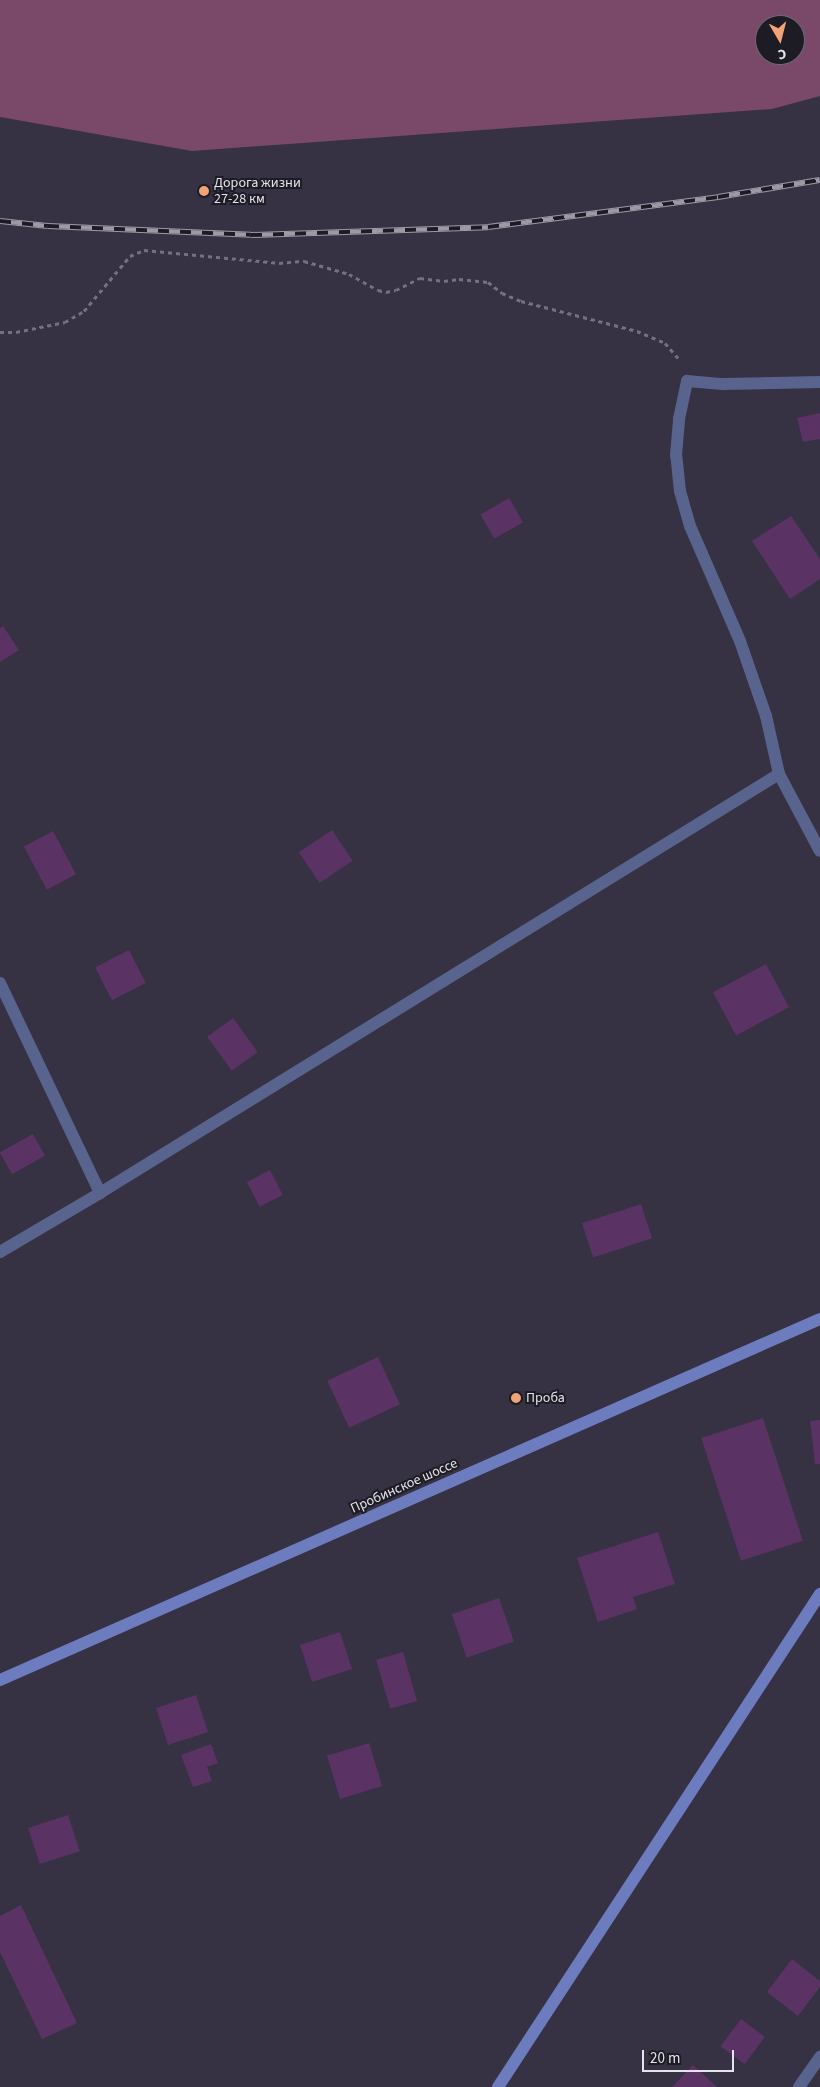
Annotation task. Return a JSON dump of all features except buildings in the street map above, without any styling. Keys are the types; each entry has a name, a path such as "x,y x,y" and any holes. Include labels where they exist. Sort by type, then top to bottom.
{"main road":[{"name":"Пробинское шоссе","path":"0,1680 820,1319"},
{"path":"498,2087 820,1594"}],"street":[{"path":"820,382 723,384 687,381 679,419 676,454 680,491 690,526 740,641 766,716 780,774 820,852"},
{"path":"0,1252 100,1193 780,774"},
{"path":"0,984 100,1193"},
{"path":"799,2087 820,2057"}],"path":[{"path":"0,332 16,332 65,322 84,312 130,256 144,250 279,263 304,261 349,274 378,290 386,292 396,290 420,278 444,281 459,279 488,282 502,293 521,301 637,331 665,344 676,354 683,365 687,381"}],"shaded area":[{"path":"0,0 820,0 820,96 772,109 192,151 0,117"}],"railway":[{"path":"0,221 48,226 251,235 488,227 718,197 820,180"}],"place":[{"name":"Дорога жизни 27-28 км","path":"204,191"},
{"name":"Проба","path":"516,1398"}]}
